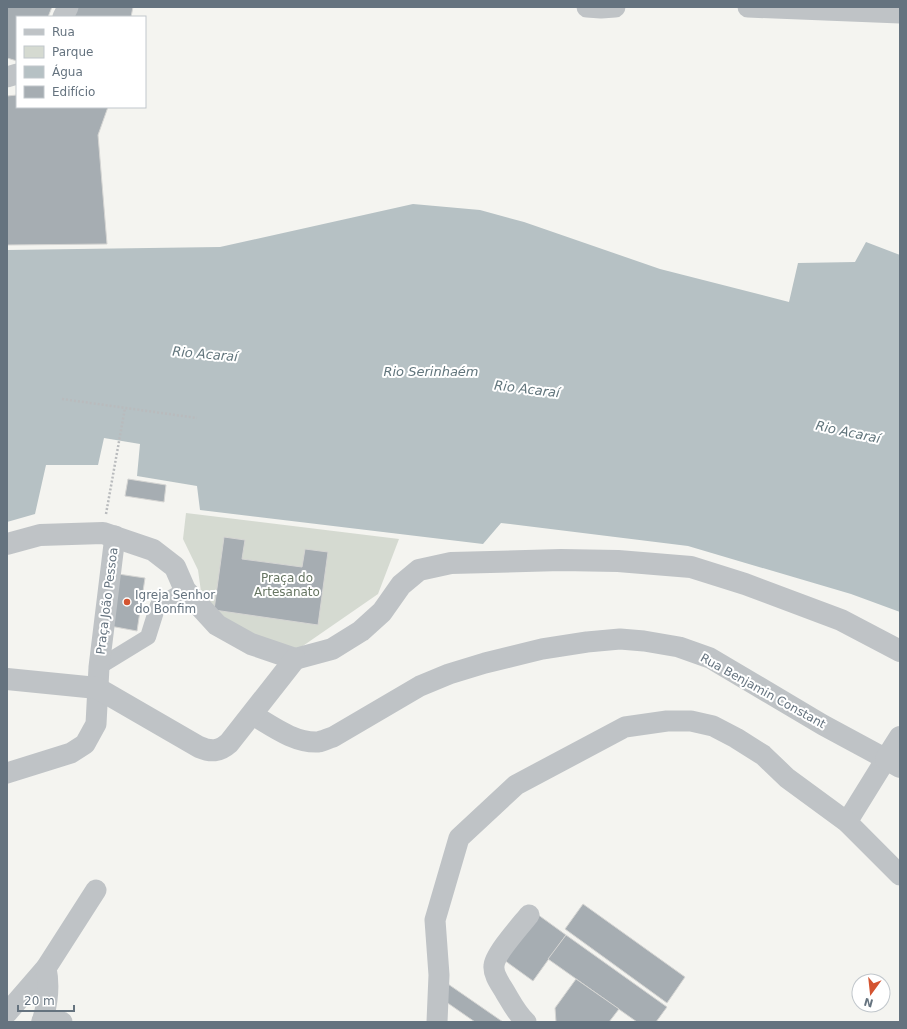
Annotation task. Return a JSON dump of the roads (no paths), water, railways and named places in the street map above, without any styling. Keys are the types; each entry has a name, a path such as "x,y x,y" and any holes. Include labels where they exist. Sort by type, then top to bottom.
{"street":[{"path":"64,16 68,7"},
{"path":"587,7 615,7"},
{"path":"748,7 900,13"},
{"path":"7,544 40,534 109,534 153,550 175,567 185,590 216,625 251,644 295,659 332,649 361,631 382,612 401,585 419,570 451,563 561,560 618,561 691,567 745,584 841,620 900,651"},
{"name":"Praça João Pessoa","path":"7,773 71,753 85,744 96,724 97,688 109,534"},
{"name":"Praça João Pessoa","path":"99,667 148,637 158,605 185,590"},
{"name":"Rua Benjamin Constant","path":"253,714 290,736 303,740 319,742 333,737 420,686 449,674 485,663 542,649 587,642 620,639 644,641 679,647 710,658 823,725 893,763"},
{"path":"7,679 97,688 199,747 208,751 215,751 223,749 229,744 295,659"},
{"path":"437,1022 439,975 435,920 458,838 516,785 625,727 666,721 691,721 713,726 736,738 762,755 788,778 847,822 900,875"},
{"path":"847,822 893,763 900,737"},
{"path":"7,1013 46,968 96,890"},
{"path":"526,1022 506,994 496,976 494,966 497,957 529,915"},
{"path":"46,968 48,979 49,1022"}],"water":[{"name":"Rio Serinhaém","path":"413,204 480,210 524,222 660,269 789,302 798,263 855,262 866,242 900,255 900,612 851,594 688,546 501,523 483,544 200,510 197,486 137,476 140,444 104,438 98,465 46,465 35,514 7,522 7,250 220,247"}],"place":[{"name":"Igreja Senhor do Bonfim","path":"127,602"}],"water label":[{"name":"Rio Acaraí","path":"205,354"},
{"name":"Rio Acaraí","path":"527,389"},
{"name":"Rio Acaraí","path":"848,432"}],"park label":[{"name":"Praça do Artesanato","path":"287,585"}]}
